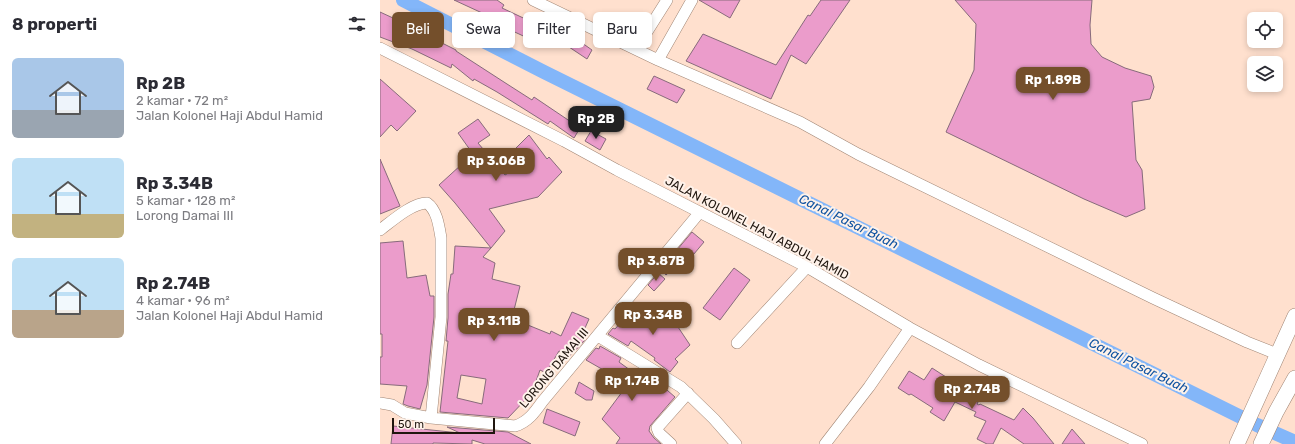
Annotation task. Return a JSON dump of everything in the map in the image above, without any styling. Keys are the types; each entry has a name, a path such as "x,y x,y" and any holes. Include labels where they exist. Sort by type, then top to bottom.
{"main road":[{"path":"1239,441 1295,316"},
{"path":"1261,444 1276,412 1295,378"}],"street":[{"path":"533,0 658,60 800,122 858,154 1146,295 1247,342 1277,354"},
{"path":"636,49 667,0"},
{"path":"658,60 692,0"},
{"name":"JALAN KOLONEL HAJI ABDUL HAMID","path":"380,48 564,141 616,170 807,267 910,328 979,365 1142,444"},
{"path":"380,230 422,203 427,203 432,208 440,228 441,238 441,317 431,418 405,413 392,404 380,403"},
{"name":"LORONG DAMAI III","path":"431,418 515,426 522,424 535,412 700,212"},
{"path":"738,343 807,267"},
{"path":"825,444 869,387 910,328"},
{"path":"598,336 647,368 667,377 688,393 736,444"},
{"path":"671,444 657,428 688,393"}],"building":[{"path":"454,0 497,0 504,5 502,8 510,12 480,12"},
{"path":"699,0 740,0 730,18"},
{"path":"821,0 850,0 806,64 791,55 771,99 686,61 703,34 776,65 808,15 810,16"},
{"path":"955,0 1092,0 1090,25 1091,44 1102,57 1125,68 1151,76 1154,87 1150,99 1132,102 1136,160 1142,170 1145,209 1126,217 1084,199 946,132 974,70 976,24"},
{"path":"380,12 392,18 392,42 380,37"},
{"path":"515,14 523,18 523,36 515,32"},
{"path":"444,44 456,50 532,100 534,97 580,128 574,138 550,121 548,124 497,92 474,79 473,81 452,64 451,68 409,48 444,48"},
{"path":"585,45 592,50 587,59 570,48 585,48"},
{"path":"654,76 685,90 677,103 647,89"},
{"path":"380,79 416,111 397,131 391,125 380,137"},
{"path":"478,119 490,135 478,143 505,175 527,162 514,150 529,135 547,159 549,157 562,172 538,197 489,209 505,231 491,248 439,185 473,154 458,133"},
{"path":"591,131 606,139 600,150 585,141"},
{"path":"380,159 400,206 380,214"},
{"path":"692,232 704,242 683,267 679,263 666,275 661,269"},
{"path":"403,241 407,278 426,275 430,296 434,296 434,317 427,385 420,409 403,404 407,386 380,384 382,334 380,334 380,243"},
{"path":"455,246 491,248 483,257 495,263 492,279 520,286 513,314 520,315 518,321 550,334 551,331 561,336 572,312 589,319 581,337 585,340 573,353 572,352 570,356 559,351 546,373 540,370 530,398 528,397 508,418 440,412 448,341 446,341 448,294 451,274 453,274","holes":["461,375 486,379 482,404 457,398"]},
{"path":"734,268 750,280 720,320 703,308"},
{"path":"658,273 665,279 654,291 648,285"},
{"path":"653,303 672,318 690,345 675,359 678,362 670,372 654,360 655,358 631,341 628,346 608,334 613,328 615,329 630,312 639,319"},
{"path":"600,346 621,358 619,362 656,389 660,384 675,397 650,426 649,431 661,444 616,444 620,438 602,419 628,384 586,360 596,348 599,349"},
{"path":"932,368 946,377 943,382 964,395 965,393 979,400 977,404 979,405 980,404 1014,420 1023,408 1054,444 1024,444 1001,428 993,444 987,444 977,439 986,421 974,416 976,412 955,402 944,421 930,412 933,408 911,394 909,395 898,388 909,371 924,380"},
{"path":"579,382 594,391 592,400 586,400 575,393"},
{"path":"547,409 580,422 575,436 543,423"},
{"path":"393,426 460,433 447,427 508,432 531,444 485,444 472,440 472,444 391,444"},
{"path":"1072,429 1085,444 1062,444"}],"waterway":[{"name":"Canal Pasar Buah","path":"403,0 544,72 1257,425 1295,442"}]}
